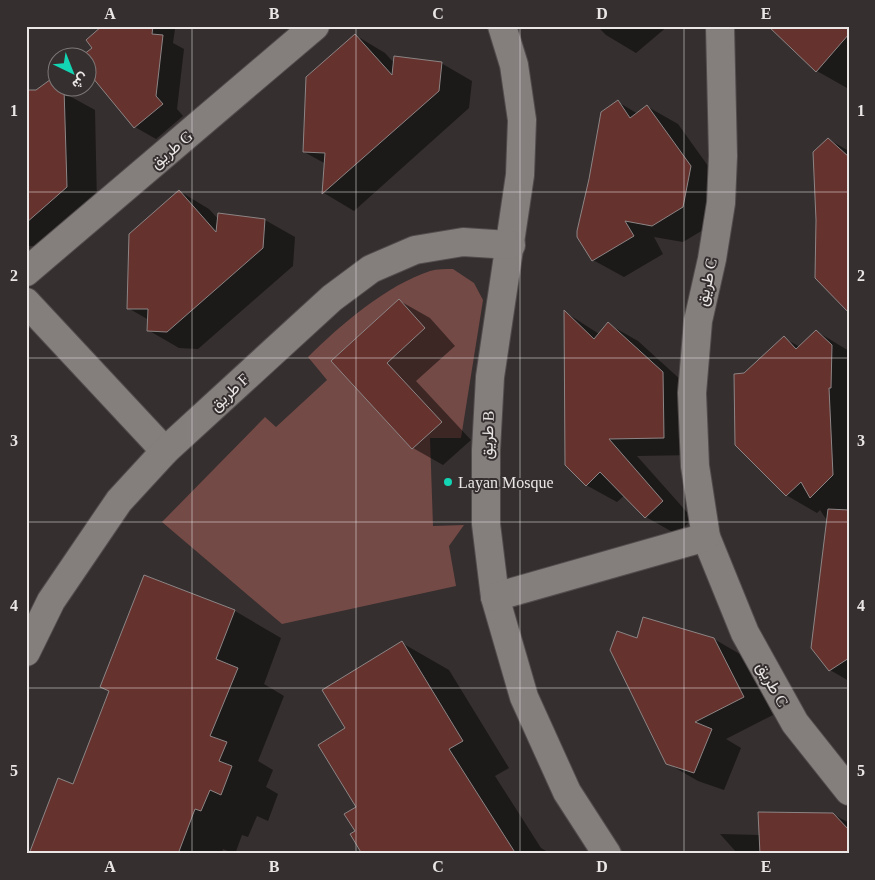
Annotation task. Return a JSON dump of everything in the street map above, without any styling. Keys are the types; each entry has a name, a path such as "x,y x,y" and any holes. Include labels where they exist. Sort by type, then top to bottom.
{"street":[{"name":"طريق G","path":"26,272 314,26"},
{"name":"طريق B","path":"502,26 514,65 522,120 520,175 511,245 499,304 490,377 486,450 486,524 495,597 524,697 567,792 607,854"},
{"name":"طريق C","path":"720,26 724,156 721,203 712,259 698,321 692,393 695,466 706,537 745,633 794,723 849,792"},
{"name":"طريق F","path":"26,652 51,601 119,501 165,451 332,298 371,269 415,250 463,242 511,245"},
{"path":"26,302 165,451"},
{"path":"495,597 706,537"}],"shaded area":[{"path":"439,269 453,269 474,283 483,300 461,438 430,438 433,526 464,525 449,546 456,586 282,624 162,522 265,417 276,427 327,380 308,357 349,319 381,296 414,277"}],"building":[{"path":"102,26 153,26 152,34 163,35 156,96 163,104 134,128 98,84 98,48 92,48 86,40"},
{"path":"768,26 849,26 849,34 816,72"},
{"path":"355,34 392,75 394,56 442,62 439,91 322,194 325,153 303,152 306,77"},
{"path":"48,81 48,98 64,98 67,187 26,223 26,90 36,90"},
{"path":"618,100 630,118 647,105 691,166 683,207 652,226 625,221 634,236 592,261 577,237 577,231 601,112"},
{"path":"828,138 849,157 849,313 815,278 816,220 813,152"},
{"path":"179,190 216,232 218,213 265,219 263,248 167,332 147,331 148,309 127,309 129,234"},
{"path":"399,299 425,328 387,363 442,422 412,449 331,361"},
{"path":"564,310 594,339 608,322 663,372 664,438 609,439 663,501 645,518 600,472 586,486 565,465"},
{"path":"816,330 832,345 831,388 829,388 833,475 810,498 801,482 786,496 735,445 734,374 744,373 784,336 796,349"},
{"path":"828,509 849,510 849,658 829,671 811,648"},
{"path":"144,575 235,610 216,659 238,668 210,736 227,742 219,761 232,766 221,795 210,790 201,811 195,809 178,854 29,854 58,778 73,784 109,691 100,687"},
{"path":"643,617 714,638 744,697 695,722 712,729 694,773 666,764 610,650 617,631 637,638"},
{"path":"402,641 463,741 449,749 516,854 362,854 350,834 355,831 344,814 356,807 318,745 345,728 322,690"},
{"path":"758,812 833,813 849,830 849,854 760,854"}],"place":[{"name":"Layan Mosque","path":"448,482"}]}
